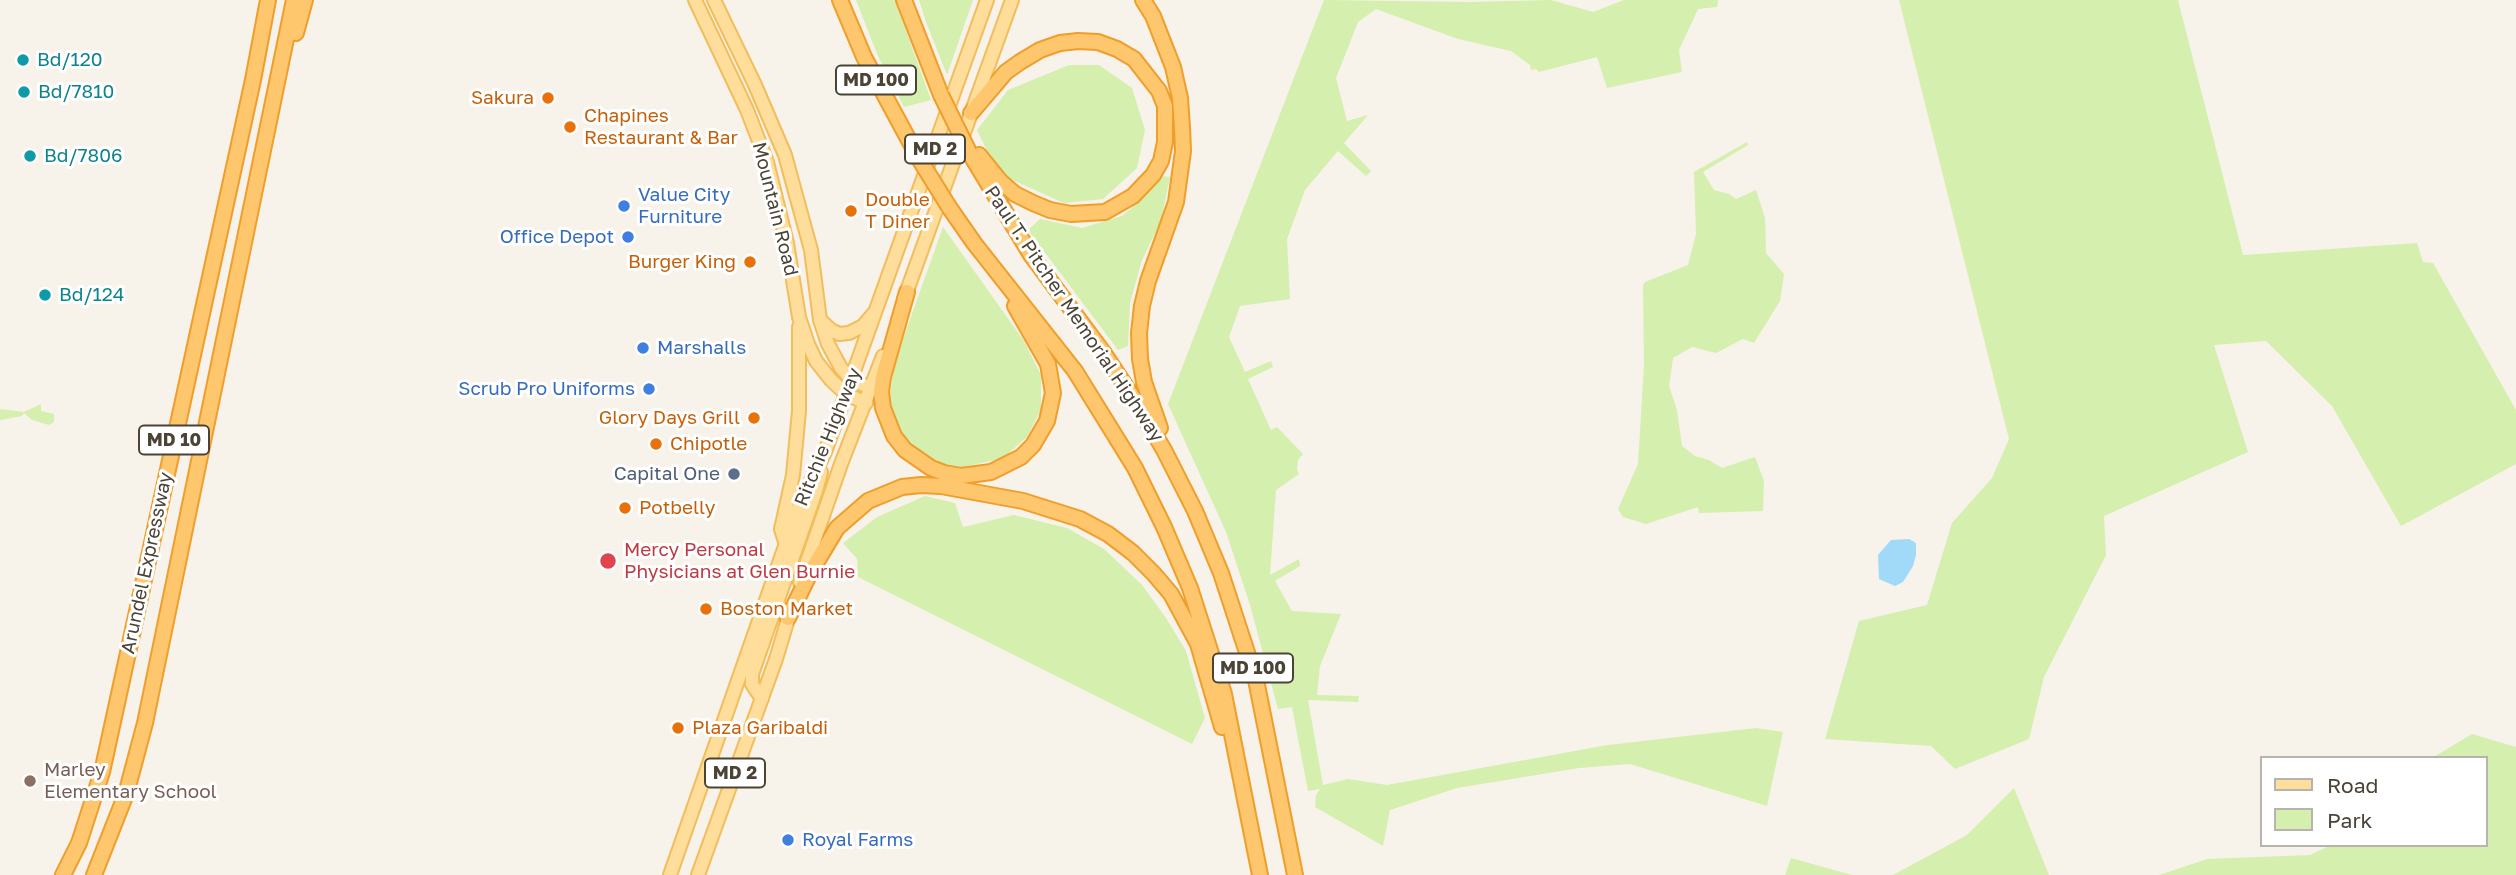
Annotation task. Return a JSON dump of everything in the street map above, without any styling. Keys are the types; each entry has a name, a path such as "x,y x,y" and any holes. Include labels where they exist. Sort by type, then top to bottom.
{"highway":[{"name":"Arundel Expressway","path":"63,875 79,843 102,772 247,108 268,0"},
{"name":"Arundel Expressway","path":"94,875 121,807 139,747 294,0"},
{"path":"248,220 258,204 305,0"},
{"name":"Paul T. Pitcher Memorial Highway","path":"840,0 874,77 918,157 974,243 1075,371 1135,468 1164,527 1190,588 1224,694 1260,875"},
{"path":"848,0 888,95 918,157"},
{"path":"1143,0 1153,16 1173,67 1180,98 1182,127 1176,202 1148,281 1139,333 1144,382 1175,472"},
{"name":"Paul T. Pitcher Memorial Highway","path":"904,2 941,95 1031,255 1135,399 1195,511 1221,573 1250,658 1269,733 1295,875"},
{"path":"970,148 1015,194 1050,210 1087,214 1105,212 1144,187 1161,161 1167,124 1165,106 1159,91 1134,59 1117,49 1088,41 1060,43 1040,50 1020,62 1006,72 971,113"},
{"path":"906,292 881,392 883,408 894,436 917,460 944,473 977,476 1006,466 1021,457 1033,446 1047,421 1052,379 1040,348 974,243"},
{"path":"788,618 810,573 837,528 869,501 883,494 912,486 941,486 1023,501 1080,519 1108,534 1133,553 1171,594 1185,618 1198,644 1209,678 1251,825"}],"main road":[{"name":"Mountain Road","path":"695,0 747,110 767,162 787,243 799,317 816,361 846,394 866,403"},
{"name":"Mountain Road","path":"714,0 785,155 811,250 820,320 832,353 852,380"},
{"name":"Ritchie Highway","path":"670,875 799,506 825,452 852,380 988,0"},
{"name":"Ritchie Highway","path":"698,875 762,699 836,477 934,220 1012,0"},
{"path":"820,320 839,334 849,333 863,326 878,307"},
{"path":"786,545 782,529 793,475 799,411 799,317"},
{"path":"852,380 871,388"},
{"path":"762,699 752,684 752,674 816,491 825,452"}],"green space":[{"path":"856,0 895,0 931,100 904,107 877,54"},
{"path":"919,0 973,0 947,75 926,22"},
{"path":"1324,0 1551,0 1593,12 1624,0 1718,0 1717,7 1698,9 1679,50 1682,72 1607,88 1597,57 1539,72 1536,69 1531,70 1530,65 1511,51 1458,39 1376,9 1358,22 1336,78 1347,121 1368,115 1344,143 1371,171 1366,176 1338,151 1305,190 1287,239 1290,299 1240,306 1229,337 1245,372 1271,361 1273,367 1248,379 1271,430 1277,427 1303,454 1298,460 1299,474 1276,490 1270,575 1299,559 1300,566 1275,581 1292,611 1341,614 1320,666 1317,695 1359,696 1358,702 1308,700 1323,785 1348,779 1387,785 1608,745 1756,728 1783,732 1767,806 1630,764 1579,768 1457,788 1390,810 1383,846 1315,807 1316,795 1320,789 1308,791 1292,707 1278,709 1250,605 1226,532 1168,404"},
{"path":"1899,0 2178,0 2243,255 2417,243 2423,262 2433,263 2516,410 2516,464 2401,526 2332,406 2266,341 2214,345 2248,452 2104,516 2106,555 2044,677 2029,739 1955,769 1931,746 1825,739 1859,621 1927,605 1952,523 1992,478 2009,439"},
{"path":"1069,65 1099,65 1132,88 1145,130 1137,168 1103,199 1064,203 1008,178 990,157 977,130 1008,90"},
{"path":"1747,142 1748,145 1703,172 1714,190 1736,199 1756,190 1765,218 1766,253 1784,274 1780,301 1754,343 1743,339 1716,353 1692,347 1673,358 1669,386 1677,410 1682,446 1695,456 1722,468 1755,457 1764,481 1763,511 1699,513 1698,507 1646,524 1623,517 1618,509 1638,464 1644,366 1643,286 1645,282 1688,265 1696,234 1694,172"},
{"path":"1162,176 1170,177 1161,221 1142,260 1130,303 1128,346 1118,350 1028,230 1040,219 1082,228 1122,216 1146,195"},
{"path":"943,227 1024,341 1041,375 1041,410 1027,437 1003,458 960,468 941,465 919,452 900,432 889,405 894,364"},
{"path":"41,404 41,411 54,414 54,422 49,425 32,420 24,413 22,416 0,420 0,409 24,412"},
{"path":"925,496 955,503 963,527 1014,515 1067,528 1104,549 1142,585 1186,651 1205,718 1192,744 858,577 857,559 843,543 877,517"},
{"path":"2472,734 2516,747 2516,875 2159,875 2207,859 2310,855 2327,847 2488,847 2488,756 2435,756"},
{"path":"2014,788 2049,875 1893,875 1967,835"},
{"path":"1791,858 1852,875 1785,875"}],"water":[{"path":"1909,539 1916,543 1916,555 1903,582 1895,586 1879,579 1878,555 1891,540"}],"place":[{"name":"Bd/120","path":"23,60"},
{"name":"Bd/7810","path":"24,92"},
{"name":"Sakura","path":"548,98"},
{"name":"Chapines Restaurant & Bar","path":"570,127"},
{"name":"Bd/7806","path":"30,156"},
{"name":"Value City Furniture","path":"624,206"},
{"name":"Double T Diner","path":"851,211"},
{"name":"Office Depot","path":"628,237"},
{"name":"Burger King","path":"750,262"},
{"name":"Bd/124","path":"45,295"},
{"name":"Marshalls","path":"643,348"},
{"name":"Scrub Pro Uniforms","path":"649,389"},
{"name":"Glory Days Grill","path":"754,418"},
{"name":"Chipotle","path":"656,444"},
{"name":"Capital One","path":"734,474"},
{"name":"Potbelly","path":"625,508"},
{"name":"Mercy Personal Physicians at Glen Burnie","path":"608,561"},
{"name":"Boston Market","path":"706,609"},
{"name":"Plaza Garibaldi","path":"678,728"},
{"name":"Marley Elementary School","path":"30,781"},
{"name":"Royal Farms","path":"788,840"}]}
